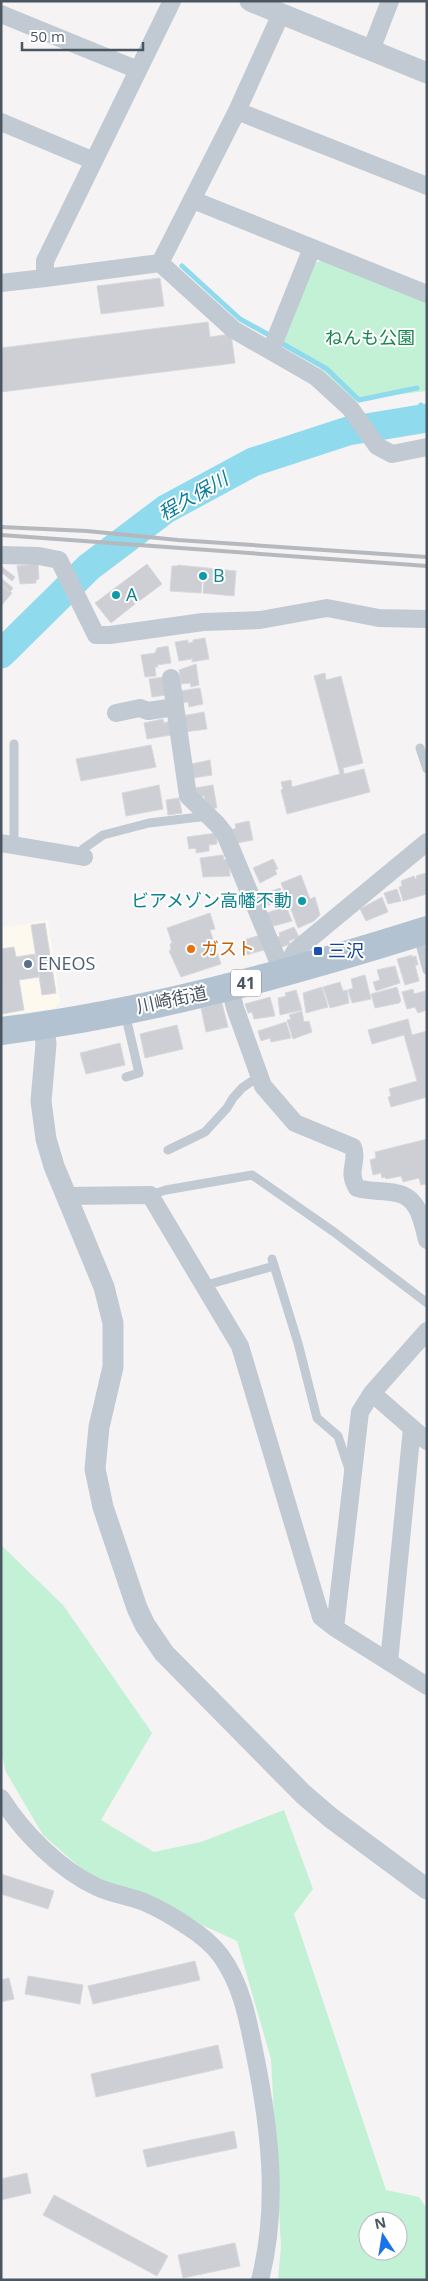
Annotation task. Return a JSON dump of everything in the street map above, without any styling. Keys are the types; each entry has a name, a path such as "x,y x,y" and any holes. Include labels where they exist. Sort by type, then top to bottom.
{"main road":[{"name":"川崎街道","path":"1,1031 44,1026 125,1011 230,987 422,932"}],"street":[{"path":"45,278 45,261 172,1"},
{"path":"250,1 427,73"},
{"path":"371,50 390,1"},
{"path":"1,14 138,70"},
{"path":"160,263 237,111 281,14"},
{"path":"237,111 427,186"},
{"path":"1,122 94,161"},
{"path":"193,200 427,294"},
{"path":"271,350 312,248"},
{"path":"1,283 160,263 234,330 316,377 350,408 372,442 392,454 427,447"},
{"path":"1,555 39,556 59,560 96,634 110,635 203,622 260,620 327,608 379,618 427,619"},
{"path":"171,678 188,796 225,834 244,875 283,973"},
{"path":"116,713 140,708 148,711 175,707"},
{"path":"283,973 295,951 427,842"},
{"path":"8,844 58,854 83,853"},
{"path":"230,987 262,1086 295,1123 354,1147 356,1154 351,1169 352,1179 357,1188 369,1192 396,1192 409,1197 418,1209 427,1240"},
{"path":"44,1026 46,1044 41,1088 46,1139 66,1196 104,1287 111,1309 115,1343 113,1367 99,1426 95,1469 103,1507 119,1557 145,1625 174,1664 303,1794 331,1818 427,1889"},
{"path":"66,1196 150,1195 240,1346 321,1617 335,1628 427,1686"},
{"path":"335,1628 360,1412 372,1393 427,1331"},
{"path":"372,1393 427,1441"},
{"path":"389,1662 412,1428"},
{"path":"1,1798 13,1817 65,1869 98,1887 145,1903 187,1926 220,1955 240,1990 267,2114 271,2182 266,2255 260,2280"}],"lane":[{"path":"8,844 14,744"},
{"path":"420,748 427,769"},
{"path":"83,853 103,835 149,823 208,816"},
{"path":"422,932 427,970"},
{"path":"125,1011 139,1073 126,1077"},
{"path":"168,1150 205,1132 242,1088 258,1077"},
{"path":"150,1195 166,1190 252,1175 334,1232 427,1304"},
{"path":"203,1286 273,1263 298,1343 317,1418 338,1436 353,1481"}],"shaded area":[{"name":"ENEOS","path":"48,920 60,1001 55,1008 1,1016 1,928"}],"green space":[{"name":"ねんも公園","path":"328,260 427,301 427,391 352,400 319,367 281,346 307,267 317,262"},
{"path":"1,1545 63,1605 152,1733 101,1820 154,1852 201,1842 284,1810 313,1889 294,1914 386,2190 419,2197 427,2209 427,2280 278,2280 281,2246 271,2059 237,1941 84,1871 43,1835 6,1772 1,1752"}],"building":[{"path":"160,278 164,306 101,314 97,286"},
{"path":"208,322 210,337 231,334 235,363 1,392 1,348"},
{"path":"38,564 39,579 36,580 36,583 20,584 17,566"},
{"name":"A","path":"147,564 162,584 138,602 129,591 127,593 135,604 111,623 95,603"},
{"path":"1,566 15,577 12,581 1,572"},
{"name":"B","path":"172,566 236,571 234,596 203,593 204,582 202,582 201,593 170,591"},
{"path":"1,578 13,588 10,592 1,585"},
{"path":"1,585 12,593 1,606"},
{"path":"205,638 209,659 192,662 192,657 191,659 179,661 175,642 188,640 188,643"},
{"path":"168,646 171,663 157,665 158,667 155,667 156,676 145,677 141,655 155,653 157,648"},
{"path":"196,664 199,685 191,687 190,683 181,684 179,670"},
{"path":"325,673 326,680 341,676 363,763 343,768 344,774 364,769 370,792 287,814 281,782 291,780 292,787 340,774 314,676"},
{"path":"164,677 166,695 152,697 149,679"},
{"path":"200,688 203,704 189,707 188,702 182,703 180,691"},
{"path":"204,712 207,729 185,732 182,716"},
{"path":"163,719 164,723 170,721 171,735 147,739 144,723"},
{"path":"151,745 156,767 81,781 76,759"},
{"path":"210,760 212,775 193,778 191,764"},
{"path":"159,785 163,809 126,816 122,793"},
{"path":"213,785 217,808 206,809 204,796 197,797 195,788"},
{"path":"179,798 182,813 168,815 166,800"},
{"path":"249,821 253,840 237,843 233,829 236,828 235,824"},
{"path":"217,833 217,844 209,845 209,851 196,853 196,848 189,849 187,837"},
{"path":"223,855 224,860 229,859 230,876 203,877 200,858"},
{"path":"273,859 278,869 275,870 277,874 260,883 253,868"},
{"path":"426,873 427,894 403,901 399,887 402,886 401,881 414,876 415,879 417,878 416,876"},
{"name":"ビアメゾン高幡不動","path":"301,875 310,899 315,897 320,915 314,921 298,928 281,883"},
{"path":"280,888 285,902 263,907 260,899 262,898 261,895"},
{"path":"397,889 401,901 388,904 384,893"},
{"path":"382,897 388,912 366,921 360,909"},
{"path":"286,906 292,921 270,927 267,913"},
{"path":"210,913 215,929 210,930 221,964 181,977 169,951 171,950 170,944 172,943 167,928"},
{"path":"45,923 56,993 42,995 31,925"},
{"path":"294,927 299,937 289,941 290,944 279,948 275,938 280,936 279,933"},
{"path":"261,935 264,950 246,955 243,940"},
{"path":"14,947 16,957 35,954 39,977 19,980 24,1010 2,1014 1,949"},
{"path":"412,955 412,957 416,956 418,965 415,965 419,981 405,985 397,959"},
{"path":"395,966 400,983 376,991 373,982 380,980 377,970"},
{"path":"365,975 371,999 352,1003 348,990 353,988 351,979"},
{"path":"340,982 343,991 347,990 349,1003 330,1008 323,987"},
{"path":"322,987 328,1007 306,1013 303,993"},
{"path":"397,987 401,1001 399,1003 375,1008 371,994"},
{"path":"413,989 414,994 425,991 427,1010 418,1013 415,1007 407,1009 402,992"},
{"path":"296,990 302,1010 280,1015 278,998 286,996 285,993"},
{"path":"270,997 275,1016 254,1019 252,1012 248,1013 245,1004"},
{"path":"222,1003 228,1027 206,1032 201,1008"},
{"path":"302,1011 304,1022 309,1021 312,1032 293,1039 287,1020 291,1019 289,1015"},
{"path":"408,1019 412,1035 427,1031 427,1097 391,1107 388,1097 391,1096 389,1089 417,1081 404,1035 372,1044 368,1030"},
{"path":"286,1022 291,1038 271,1042 270,1038 261,1041 258,1031"},
{"path":"177,1025 183,1049 145,1058 140,1034"},
{"path":"120,1043 125,1065 86,1074 80,1053"},
{"path":"427,1139 427,1184 421,1185 419,1178 403,1182 401,1176 386,1179 385,1177 382,1178 381,1173 373,1175 370,1160 376,1158 375,1152"},
{"path":"1,1874 54,1891 48,1909 1,1894"},
{"path":"195,1961 200,1980 93,2004 88,1986"},
{"path":"28,1976 83,1985 80,2004 25,1994"},
{"path":"9,1978 14,1999 1,2002 1,1980"},
{"path":"218,2045 223,2068 96,2097 91,2074"},
{"path":"234,2131 237,2148 147,2167 143,2150"},
{"path":"27,2173 31,2193 1,2200 1,2179"},
{"path":"54,2195 168,2256 157,2276 43,2215"},
{"path":"235,2243 240,2266 183,2278 178,2255"}],"waterway":[{"path":"182,266 240,319 269,335"},
{"path":"283,344 327,369 359,400 417,388"},
{"path":"421,405 425,418"},
{"name":"程久保川","path":"1,654 89,567 166,509 253,462 348,431 427,418"}],"railway":[{"path":"1,527 87,531 178,540 427,557"},
{"path":"1,535 427,566"}],"place":[{"name":"B","path":"203,576"},
{"name":"A","path":"116,595"},
{"name":"ビアメゾン高幡不動","path":"302,901"},
{"name":"ガスト","path":"191,949"},
{"name":"三沢","path":"318,951"},
{"name":"ENEOS","path":"28,964"}]}
